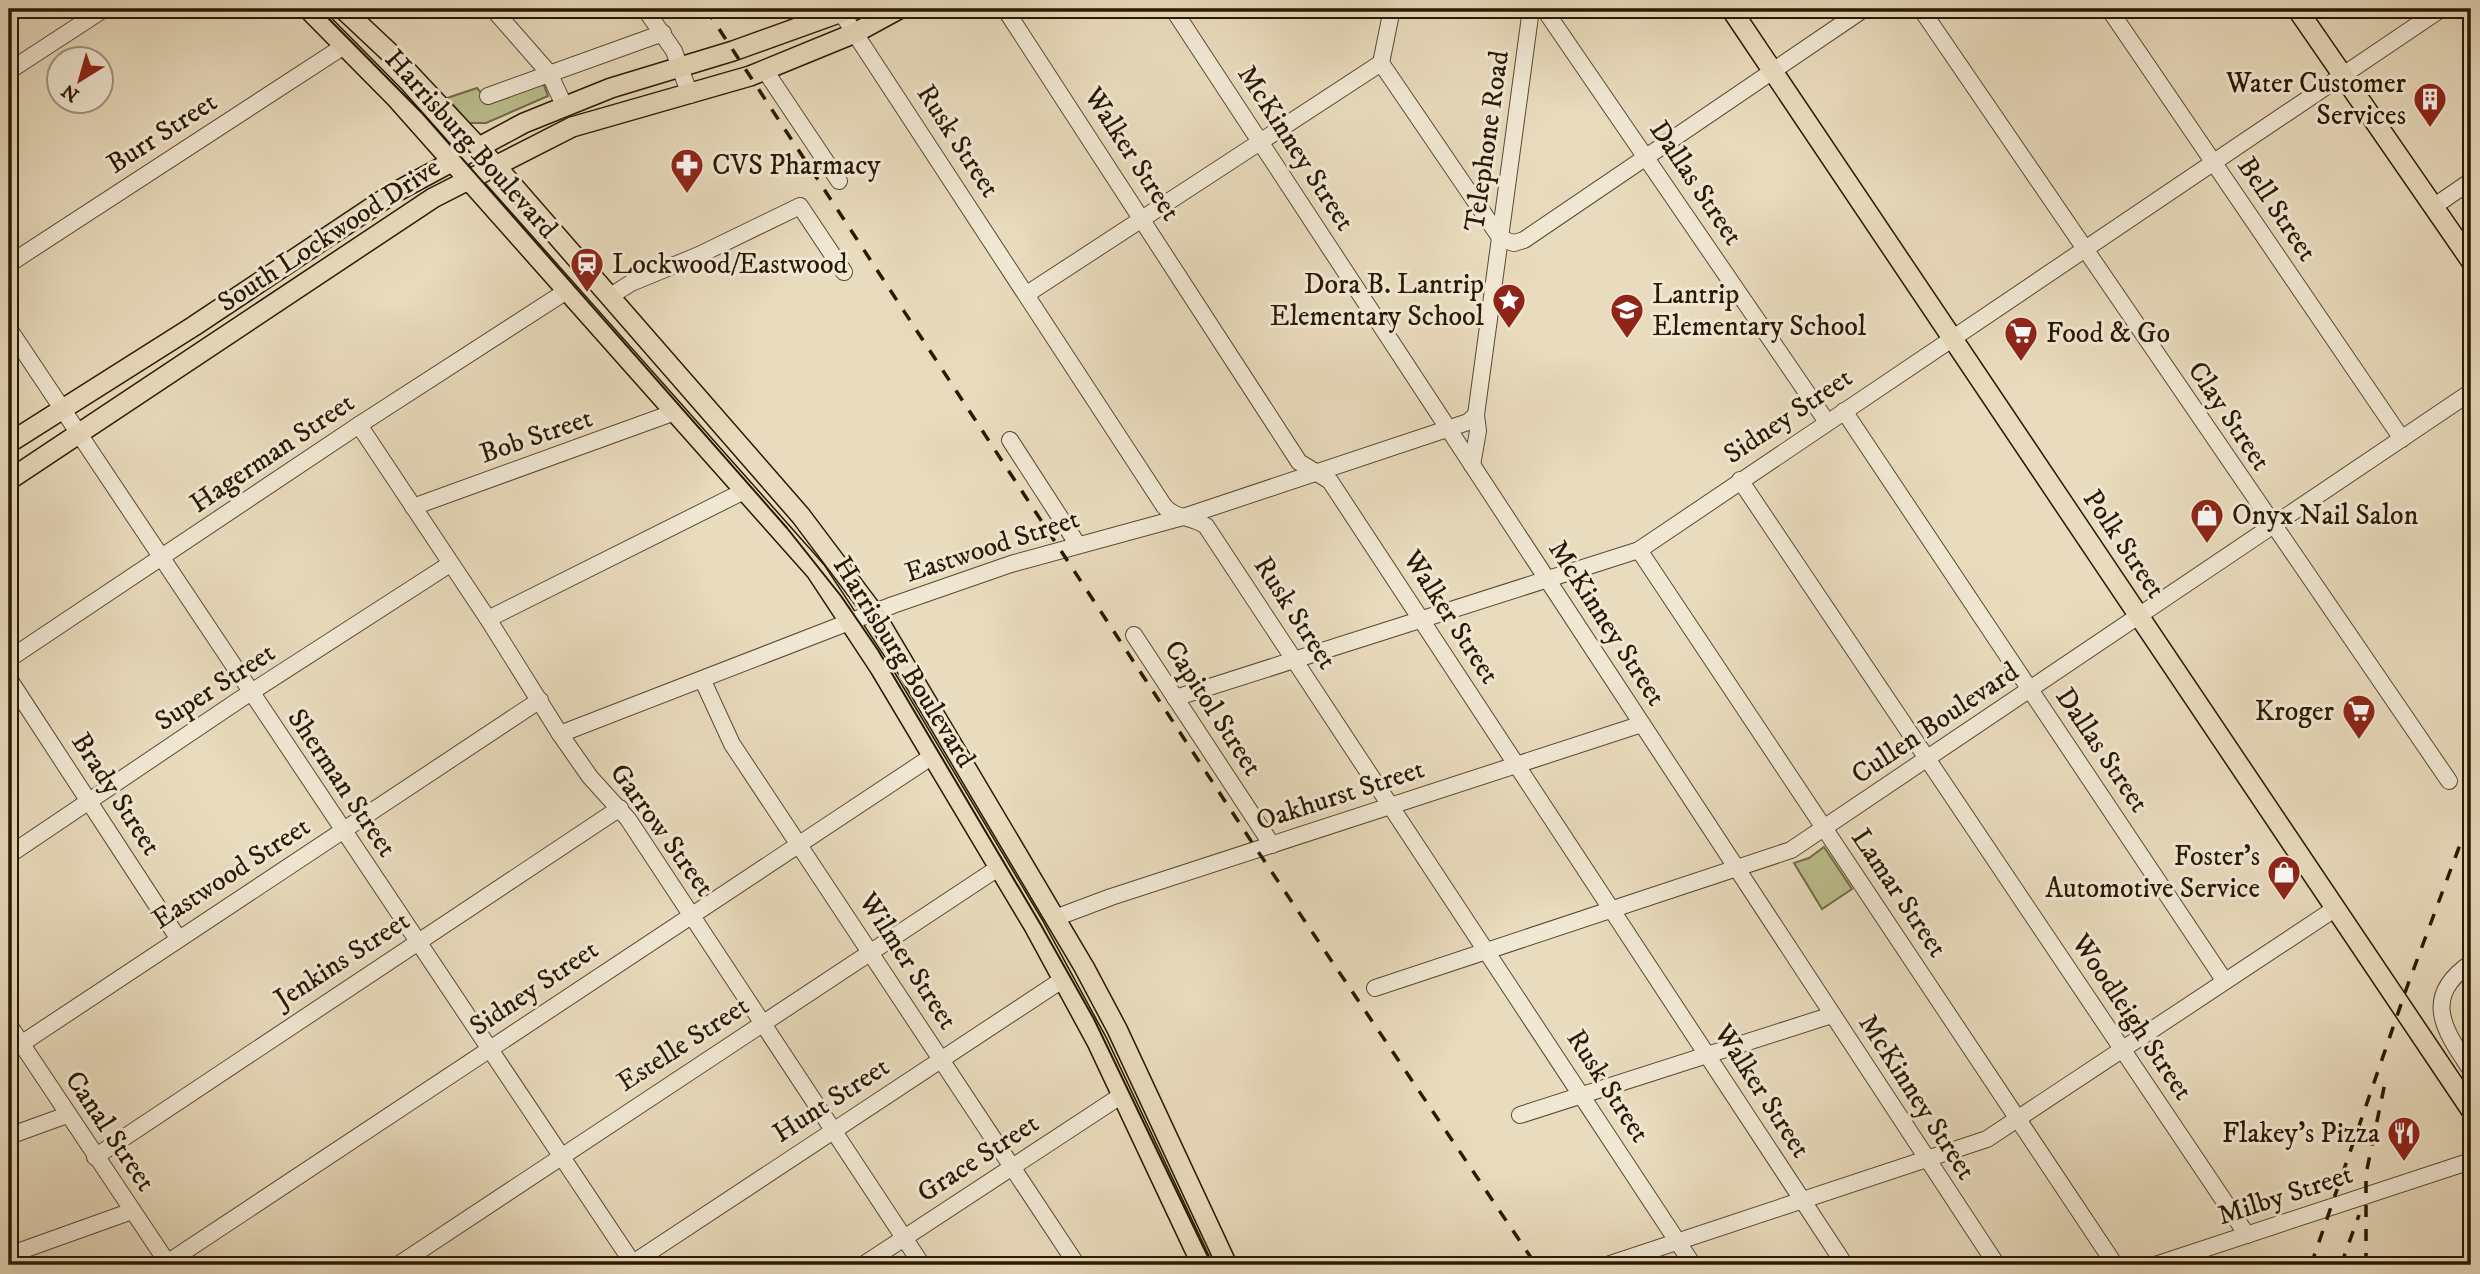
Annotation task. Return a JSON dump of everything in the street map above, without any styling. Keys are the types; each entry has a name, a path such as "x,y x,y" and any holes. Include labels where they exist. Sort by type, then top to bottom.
{"main road":[{"name":"Harrisburg Boulevard","path":"308,9 452,160 565,292 746,490 816,571 852,623 1062,980 1122,1095 1196,1263"},
{"name":"Harrisburg Boulevard","path":"343,9 495,165 801,516 874,613 1055,918 1116,1029 1227,1265"},
{"name":"South Lockwood Drive","path":"9,480 468,179 572,127 690,95 764,69 855,33 899,9"},
{"name":"Polk Street","path":"1731,9 2471,1110"},
{"path":"2297,9 2471,261"},
{"name":"South Lockwood Drive","path":"9,443 194,326 320,240 452,160 564,105 844,10"},
{"path":"320,240 337,263"},
{"path":"194,326 208,347"}],"street":[{"path":"9,71 104,9"},
{"path":"493,9 550,73 564,105"},
{"path":"645,9 663,33 681,67 690,95"},
{"name":"Walker Street","path":"1005,9 1299,462 1330,481 1845,1265"},
{"name":"McKinney Street","path":"1173,9 1997,1265"},
{"path":"1392,9 1381,64 1501,239 1514,243 1524,240 1864,9"},
{"name":"Telephone Road","path":"1472,466 1478,431 1476,415 1531,9"},
{"name":"Dallas Street","path":"1544,9 1827,422"},
{"name":"Clay Street","path":"1921,9 2449,781"},
{"name":"Bell Street","path":"2109,9 2402,439"},
{"name":"Sidney Street","path":"1175,698 1639,550 2441,9"},
{"name":"Rusk Street","path":"844,10 855,33 1164,506 1206,526 1488,950 1693,1265"},
{"path":"488,96 663,33"},
{"name":"Burr Street","path":"9,264 344,46"},
{"path":"1027,293 1144,220 1260,141 1381,64"},
{"path":"764,69 839,181"},
{"path":"2433,207 2471,181"},
{"path":"609,297 631,283 698,255 800,206 844,272"},
{"name":"Hagerman Street","path":"9,659 359,425 565,292"},
{"name":"Sherman Street","path":"9,329 61,409 81,433 250,694 490,1048 632,1265"},
{"name":"Cullen Boulevard","path":"1375,988 1791,850 2031,691 2471,392"},
{"name":"Dallas Street","path":"1844,411 2224,979"},
{"name":"Bob Street","path":"413,507 675,412"},
{"path":"1448,429 1468,422 1476,415"},
{"name":"Garrow Street","path":"359,425 488,619 560,734 590,777 620,808 922,1265"},
{"name":"Eastwood Street","path":"560,734 704,681 874,613 1012,564 1183,517 1448,429"},
{"path":"1010,440 1078,545"},
{"name":"Woodleigh Street","path":"1740,480 2247,1235"},
{"path":"488,619 746,490"},
{"name":"Lamar Street","path":"1639,550 2115,1265"},
{"name":"Super Street","path":"9,855 450,564"},
{"name":"Capitol Street","path":"1134,635 1272,845"},
{"name":"Brady Street","path":"9,679 178,938"},
{"name":"Wilmer Street","path":"704,681 732,744 1077,1265"},
{"name":"Eastwood Street","path":"21,1044 540,700"},
{"name":"Oakhurst Street","path":"1055,918 1111,897 1642,724"},
{"name":"Sidney Street","path":"168,1264 931,757"},
{"name":"Jenkins Street","path":"95,1157 620,808"},
{"name":"Estelle Street","path":"398,1265 998,868"},
{"path":"1607,1265 1925,1157 1987,1139 2123,1051 2224,979 2336,908"},
{"path":"2471,963 2449,982 2442,998 2441,1019 2471,1070"},
{"name":"Hunt Street","path":"632,1265 1062,980"},
{"path":"1520,1115 1832,1015"},
{"name":"Canal Street","path":"9,1025 168,1264"},
{"name":"Grace Street","path":"863,1265 1122,1095"},
{"path":"9,1136 67,1115"},
{"name":"Milby Street","path":"2155,1265 2471,1161"},
{"path":"9,1255 132,1211"}],"green space":[{"path":"542,80 548,96 486,123 469,123 447,98 477,88 484,96"},
{"path":"1824,847 1852,889 1822,909 1794,863 1809,858"}],"tram line":[{"path":"319,9 423,114 787,528 841,596 878,650 1094,1019 1212,1265"},
{"path":"444,123 497,183"}],"railway":[{"path":"706,9 1257,850 1536,1265"},
{"path":"2311,1265 2407,987 2471,815"},
{"path":"2366,1265 2366,1174 2386,1078"},
{"path":"2341,1265 2359,1215"}],"place":[{"name":"Water Customer Services","path":"2430,129"},
{"name":"CVS Pharmacy","path":"687,195"},
{"name":"Lockwood/Eastwood","path":"587,294"},
{"name":"Dora B. Lantrip Elementary School","path":"1509,330"},
{"name":"Lantrip Elementary School","path":"1627,340"},
{"name":"Food & Go","path":"2021,363"},
{"name":"Onyx Nail Salon","path":"2207,545"},
{"name":"Kroger","path":"2359,741"},
{"name":"Foster's Automotive Service","path":"2284,902"},
{"name":"Flakey's Pizza","path":"2404,1163"}]}
